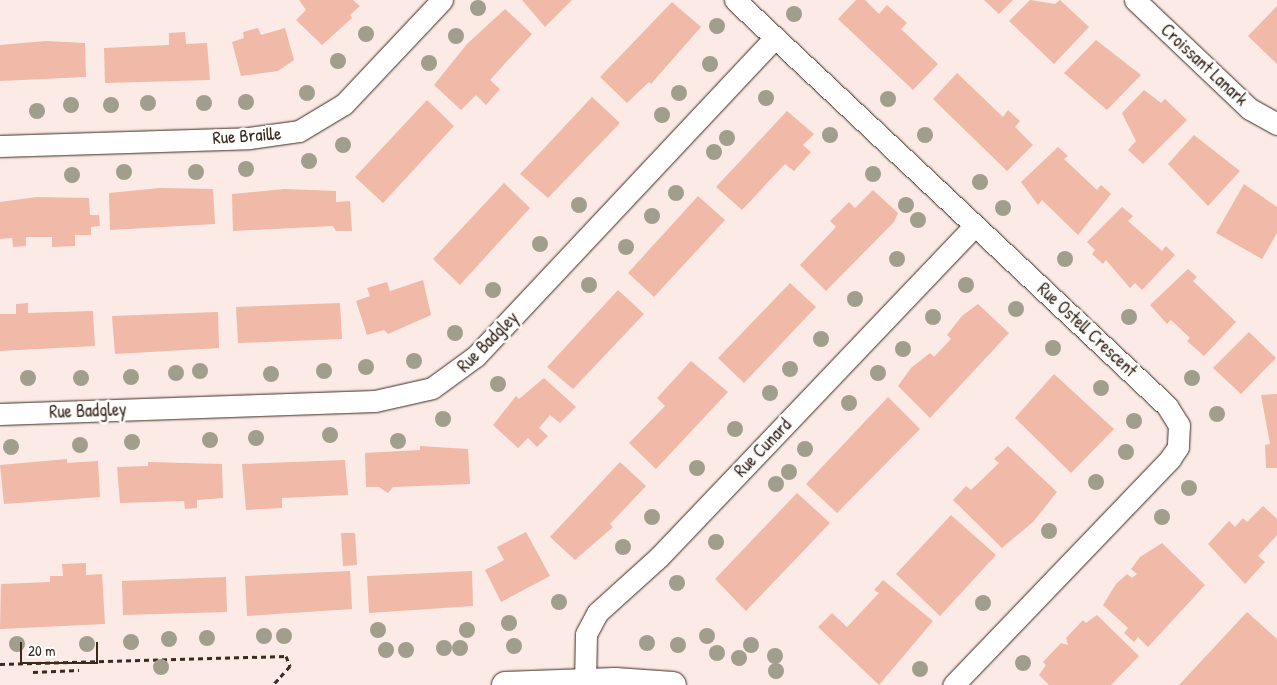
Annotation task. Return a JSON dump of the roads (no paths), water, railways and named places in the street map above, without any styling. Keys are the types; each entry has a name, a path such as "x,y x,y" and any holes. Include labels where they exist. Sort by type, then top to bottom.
{"street":[{"name":"Rue Braille","path":"0,146 249,138 299,131 344,104 442,0"},
{"name":"Rue Ostell Crescent","path":"734,0 1168,406 1180,432 1170,459 953,685"},
{"name":"Croissant Lanark","path":"1135,0 1250,109 1277,124"},
{"name":"Rue Badgley","path":"0,414 375,401 432,388 476,356 775,38"},
{"name":"Rue Cunard","path":"585,682 586,634 593,617 660,556 974,226"},
{"path":"505,685 585,682 673,685"}]}
